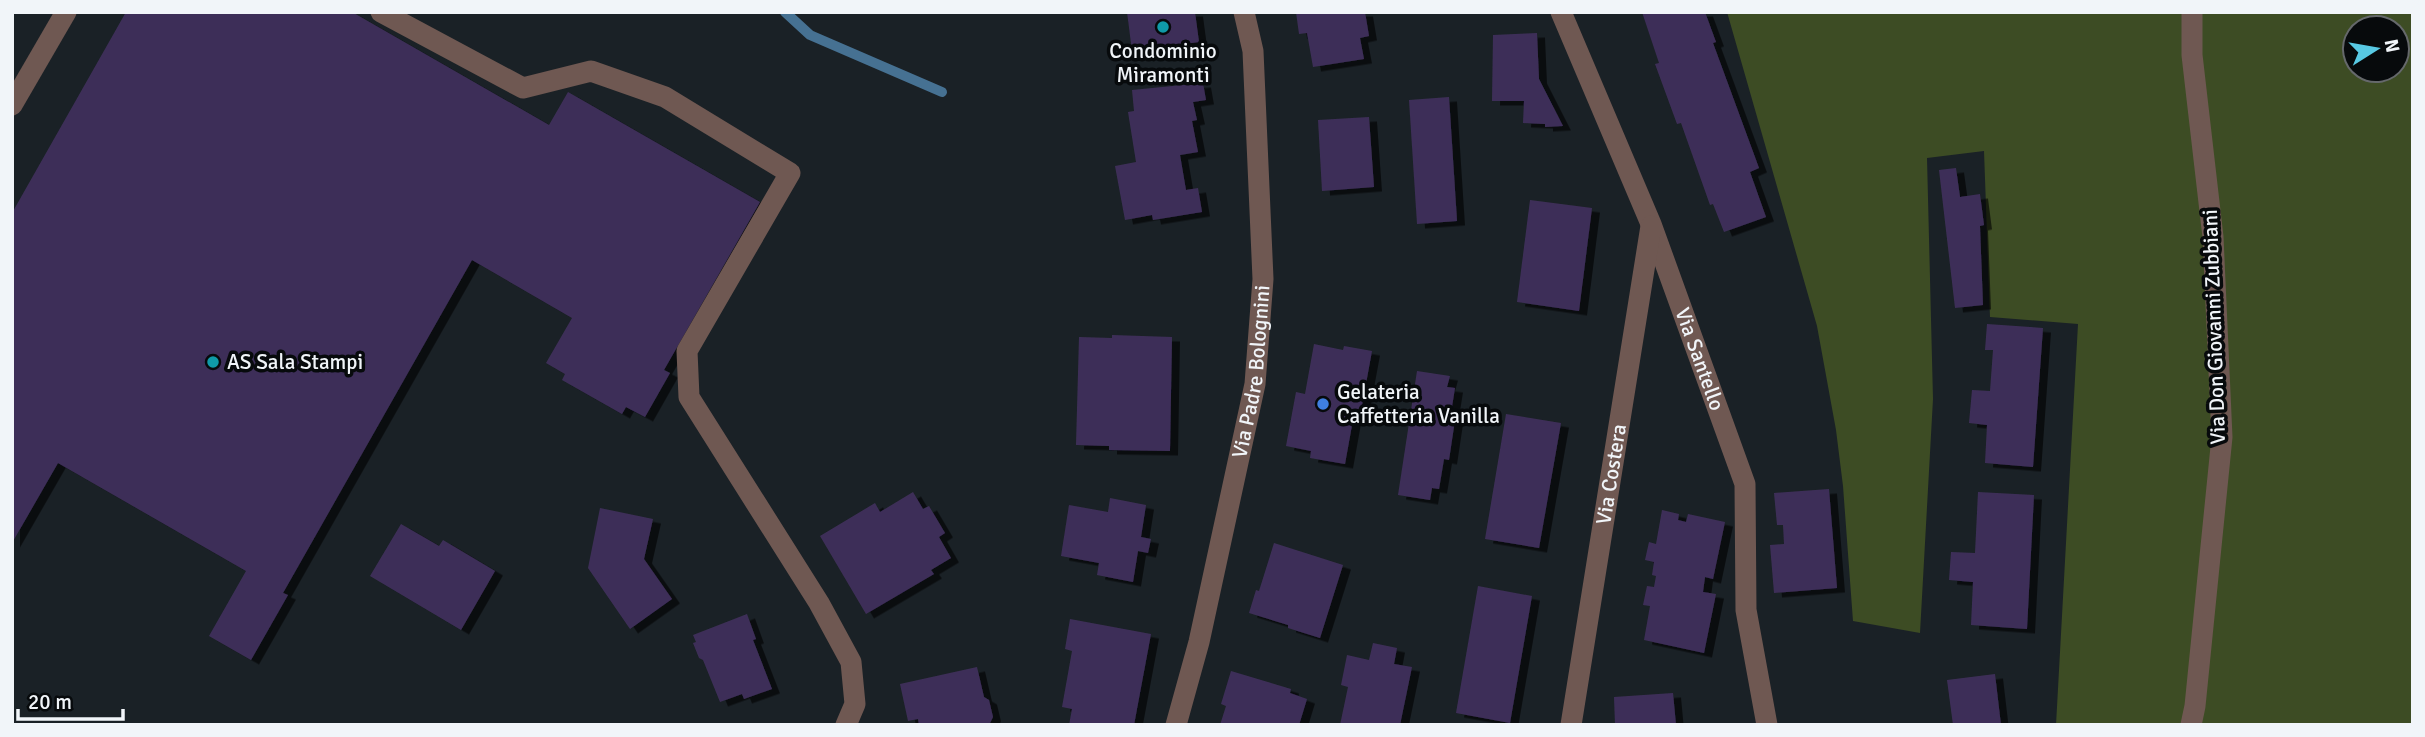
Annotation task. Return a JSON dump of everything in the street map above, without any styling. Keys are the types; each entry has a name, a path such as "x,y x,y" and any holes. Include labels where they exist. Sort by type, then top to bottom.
{"street":[{"path":"12,105 66,12"},
{"path":"381,12 523,88 591,71 666,97 790,173 687,351 689,397 819,603 851,662 855,704 846,725"},
{"name":"Via Padre Bolognini","path":"1176,725 1199,642 1255,384 1263,279 1253,51 1244,12"},
{"name":"Via Santello","path":"1561,12 1651,224 1745,484 1746,610 1767,725"},
{"name":"Via Don Giovanni Zubbiani","path":"2191,725 2222,437 2213,237 2192,55 2192,12"},
{"name":"Via Costera","path":"1571,725 1651,224"}],"green space":[{"path":"1727,12 2413,12 2413,725 2056,725 2078,324 1990,317 1984,151 1927,158 1933,399 1920,633 1853,621 1836,430 1817,326"}],"building":[{"name":"AS Sala Stampi","path":"126,12 352,12 549,125 568,92 760,202 664,370 670,373 645,417 626,407 622,414 562,380 565,374 546,363 572,318 472,260 283,593 288,595 251,660 209,636 246,571 58,463 12,543 12,213"},
{"name":"Condominio Miramonti","path":"1127,12 1195,12 1199,42 1132,51"},
{"path":"1296,12 1365,12 1369,36 1360,38 1364,59 1313,67 1307,33 1299,34"},
{"path":"1642,12 1705,12 1716,42 1713,43 1759,168 1750,172 1766,217 1724,232 1713,204 1710,205 1681,123 1677,124 1655,64 1659,63"},
{"path":"1537,33 1539,79 1563,126 1545,127 1545,124 1523,123 1524,101 1492,101 1493,35"},
{"path":"1203,83 1206,100 1193,102 1197,120 1192,121 1198,152 1180,155 1186,190 1198,188 1202,212 1153,220 1152,215 1125,220 1115,166 1136,162 1128,112 1134,111 1132,90"},
{"path":"1449,97 1457,221 1417,224 1409,100"},
{"path":"1369,117 1374,187 1322,191 1318,120"},
{"path":"1956,168 1960,197 1980,194 1984,225 1980,226 1983,305 1955,308 1939,170"},
{"path":"1530,200 1592,208 1579,311 1517,302"},
{"path":"1987,324 2043,328 2033,467 1985,463 1987,425 1969,423 1972,390 1990,391 1993,350 1985,350"},
{"path":"1112,335 1172,337 1170,451 1109,450 1109,446 1076,445 1079,337 1112,338"},
{"path":"1314,344 1343,350 1344,346 1372,351 1360,416 1354,414 1345,464 1310,458 1311,451 1286,446 1296,392 1305,394"},
{"path":"1417,371 1450,376 1447,387 1455,388 1450,419 1455,420 1449,460 1444,459 1439,489 1432,488 1430,500 1398,495"},
{"path":"1506,414 1561,423 1539,548 1485,539"},
{"path":"1829,489 1837,588 1774,593 1770,545 1784,544 1783,525 1777,525 1774,493"},
{"path":"913,492 923,509 929,506 945,533 939,537 951,558 931,570 934,574 866,614 820,536 875,503 880,512"},
{"path":"1978,492 2034,495 2027,629 1971,625 1973,582 1949,580 1951,552 1975,553"},
{"path":"1110,498 1146,505 1141,537 1151,539 1148,553 1138,551 1133,582 1097,575 1099,563 1061,556 1069,505 1108,512"},
{"path":"600,508 653,519 644,559 672,599 630,629 588,568"},
{"path":"1662,510 1679,514 1678,520 1686,522 1688,514 1725,522 1713,579 1705,577 1703,592 1716,594 1704,653 1644,640 1650,606 1643,605 1647,586 1654,587 1656,576 1652,575 1654,562 1645,560 1649,542 1656,544"},
{"path":"401,524 439,546 443,540 495,571 461,630 370,576"},
{"path":"1274,543 1343,565 1320,638 1249,613"},
{"path":"1478,586 1532,596 1510,723 1456,713"},
{"path":"747,614 756,639 753,640 772,689 744,699 742,694 720,702 703,660 699,658 693,635"},
{"path":"1070,619 1151,634 1134,725 1069,725 1072,709 1062,707 1072,651 1065,649"},
{"path":"1373,643 1397,648 1394,664 1412,667 1400,725 1340,725 1348,687 1341,685 1347,655 1369,660"},
{"path":"977,667 984,697 989,700 993,717 990,723 919,725 918,719 908,721 900,684"},
{"path":"1231,671 1291,689 1290,693 1307,699 1299,725 1220,725 1226,706 1221,704"},
{"path":"1995,674 2001,725 1953,725 1947,680"},
{"path":"1673,693 1676,725 1615,725 1614,697"}],"waterway":[{"path":"785,12 810,35 942,92"}],"place":[{"name":"Condominio Miramonti","path":"1163,27"},
{"name":"AS Sala Stampi","path":"213,362"},
{"name":"Gelateria Caffetteria Vanilla","path":"1323,404"}]}
